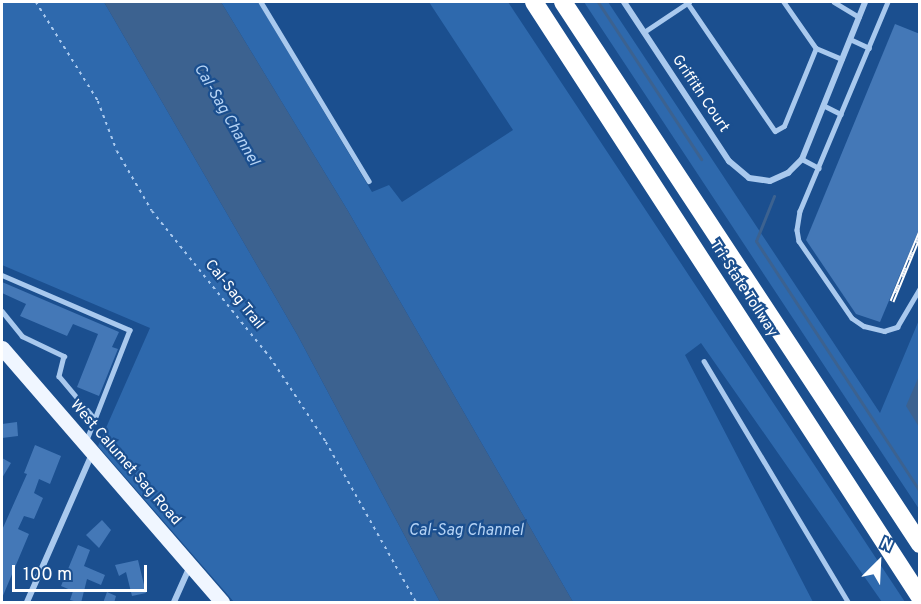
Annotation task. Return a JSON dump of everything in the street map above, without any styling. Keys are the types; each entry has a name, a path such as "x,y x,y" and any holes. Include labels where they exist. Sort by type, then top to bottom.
{"highway":[{"name":"Tri-State Tollway","path":"534,2 920,597"},
{"name":"Tri-State Tollway","path":"563,2 920,544"}],"main road":[{"name":"West Calumet Sag Road","path":"2,348 222,603"}],"street":[{"name":"Griffith Court","path":"624,2 729,161 749,178 770,181 788,173 802,159"},
{"path":"802,159 865,2"},
{"path":"27,603 88,449"},
{"path":"174,603 190,564"}],"lane":[{"path":"261,2 369,181"},
{"path":"644,32 688,2 775,131 784,126 816,48"},
{"path":"784,2 816,48 842,59"},
{"path":"834,2 859,17"},
{"path":"888,2 819,168 797,230 800,241 852,318 884,331 897,327 920,288"},
{"path":"850,39 869,48"},
{"path":"823,105 841,114"},
{"path":"802,159 819,168"},
{"path":"2,275 130,330 95,419 88,449"},
{"path":"2,311 22,336 64,356 59,376 95,419"},
{"path":"704,361 848,603"}],"path":[{"name":"Cal-Sag Trail","path":"36,2 98,101 117,150 152,211 270,357 326,442 416,603"}],"shaded area":[{"path":"2,2 104,2 298,336 440,602 234,602 98,446 150,328 2,265"},
{"path":"221,2 258,2 372,192 389,185 402,202 513,130 429,2 508,2 905,602 882,602 701,343 685,355 813,602 573,602 348,211"},
{"path":"584,2 608,2 880,413 919,320 919,509"}],"water":[{"name":"Cal-Sag Channel","path":"104,2 221,2 348,211 573,602 440,602 298,336"},
{"path":"919,376 919,427 906,406"}],"building":[{"path":"895,24 920,34 920,227 880,322 856,314 806,240"},
{"path":"2,282 119,332 112,347 118,349 99,396 77,387 98,334 73,324 67,336 20,316 26,304 2,293"},
{"path":"17,422 18,436 2,438 2,424"},
{"path":"35,445 61,456 50,484 39,479 34,493 43,498 34,519 24,516 18,529 29,534 2,598 2,530 27,474 24,473"},
{"path":"2,458 11,463 2,478"},
{"path":"102,520 111,530 99,548 86,535"},
{"path":"78,545 90,550 84,566 105,575 101,585 87,579 81,603 70,600 73,591 61,586"},
{"path":"138,560 146,593 132,596 126,572 119,576 115,565"},
{"path":"107,592 116,596 114,603 103,603"}],"waterway":[{"path":"598,2 701,159"},
{"path":"774,196 756,241 920,492"}],"railway":[{"path":"892,301 920,233"}]}
